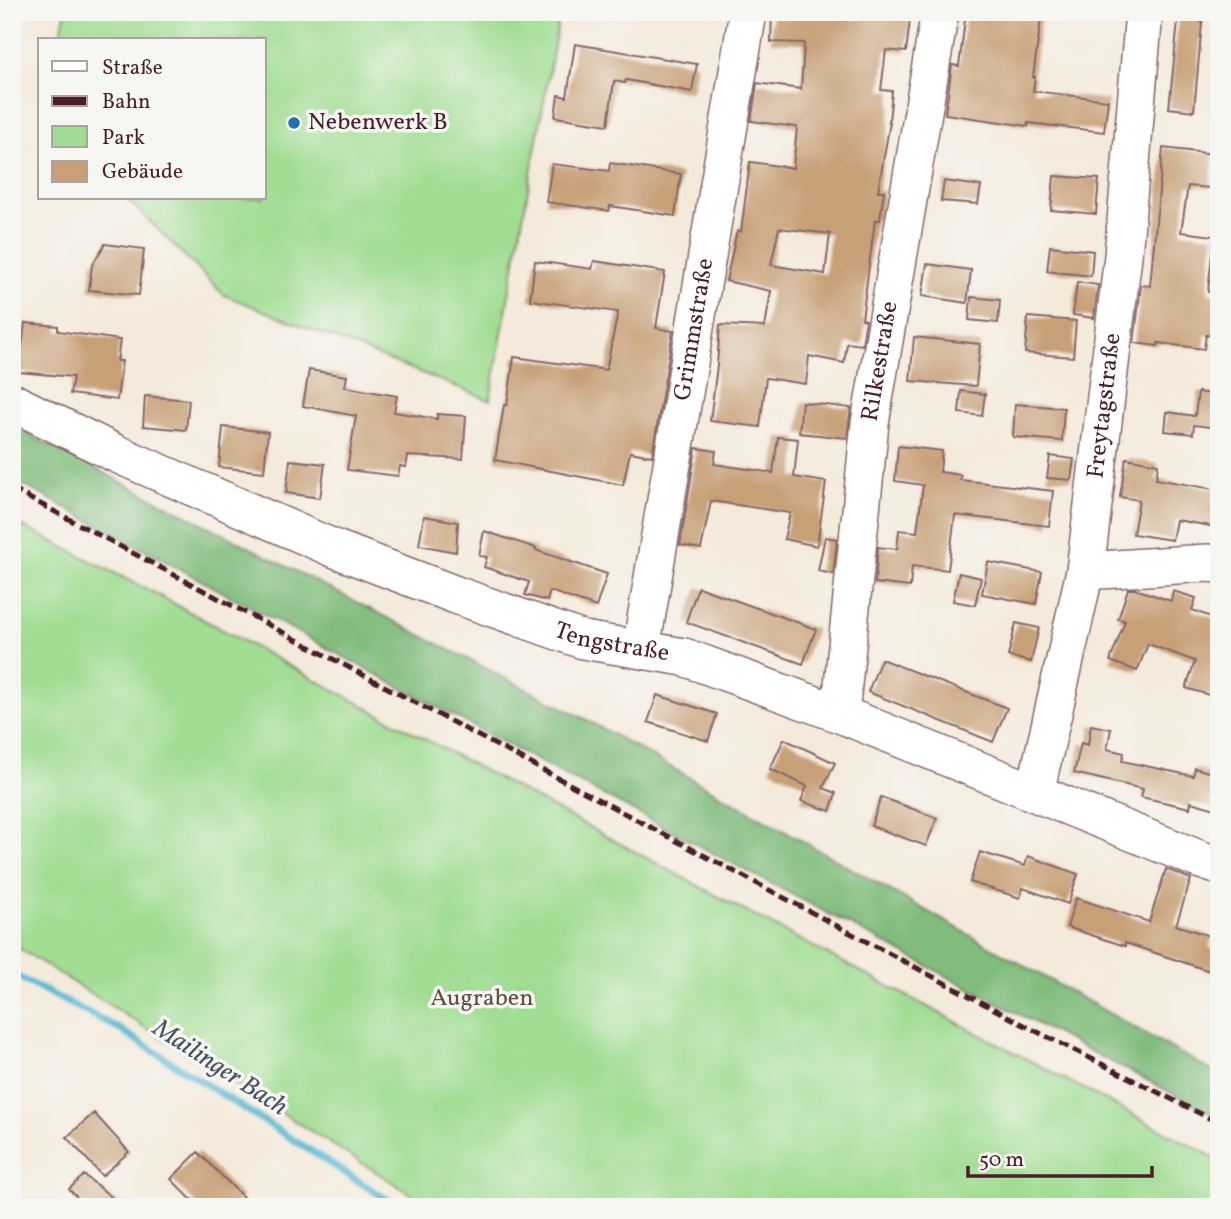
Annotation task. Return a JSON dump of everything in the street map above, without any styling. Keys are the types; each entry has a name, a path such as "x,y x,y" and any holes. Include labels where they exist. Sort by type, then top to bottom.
{"street":[{"name":"Grimmstraße","path":"641,649 748,12"},
{"name":"Rilkestraße","path":"840,714 870,423 940,12"},
{"name":"Freytagstraße","path":"1035,793 1084,571 1123,256 1144,12"},
{"name":"Tengstraße","path":"12,402 117,454 333,548 583,640 684,657 840,714 1219,866"},
{"path":"1084,571 1219,564"}],"green space":[{"path":"65,12 560,12 490,400 224,295 128,200 266,200 266,38 60,38"},
{"path":"12,426 585,719 1219,1075 1219,1117 512,747 12,479"},
{"name":"Augraben","path":"12,521 154,593 730,903 1219,1160 1219,1207 432,1207 12,944"}],"building":[{"path":"772,12 911,12 906,52 886,50 881,90 892,91 890,122 878,191 884,191 880,220 875,220 862,319 866,320 862,345 847,343 844,363 809,356 806,384 766,378 760,427 710,421 720,325 765,327 771,291 726,281 737,231 741,232 750,162 793,168 797,127 751,121 757,83 801,89 804,43 771,42","holes":["779,228 830,234 825,274 771,265"]},
{"path":"966,12 1042,12 1033,91 1108,100 1104,132 1028,123 1028,126 945,114 952,65 959,66"},
{"path":"1179,12 1203,12 1194,111 1169,108"},
{"path":"575,44 697,64 692,92 626,80 625,83 614,81 608,125 555,117 558,95 567,97"},
{"path":"1163,148 1214,154 1210,188 1188,186 1181,232 1214,236 1208,292 1219,294 1219,336 1206,335 1204,349 1134,343 1141,285 1150,286"},
{"path":"610,163 681,174 675,216 610,206 609,211 546,202 552,164 609,171"},
{"path":"1054,176 1099,179 1096,214 1051,210"},
{"path":"944,181 981,186 978,204 941,201"},
{"path":"105,244 144,249 139,295 89,290 92,265"},
{"path":"1050,246 1093,251 1091,276 1047,271"},
{"path":"535,261 592,269 594,261 665,272 656,328 673,331 652,456 630,452 623,485 495,460 514,357 606,370 618,312 530,300"},
{"path":"927,264 971,270 967,303 922,296"},
{"path":"1077,282 1098,285 1094,318 1073,315"},
{"path":"971,297 1000,300 998,323 969,320"},
{"path":"1028,317 1076,321 1073,357 1025,353"},
{"path":"25,323 58,326 58,331 120,340 117,361 122,361 117,400 70,394 73,377 19,372"},
{"path":"914,337 980,344 976,386 910,381"},
{"path":"309,370 347,376 345,387 397,396 394,412 437,419 437,414 466,416 463,459 408,456 406,467 400,466 398,476 347,470 356,416 303,406"},
{"path":"961,391 985,394 982,416 959,413"},
{"path":"1198,392 1219,395 1219,428 1194,425 1193,434 1165,431 1167,412 1195,416"},
{"path":"145,396 189,400 186,430 143,426"},
{"path":"802,402 851,408 847,438 799,433"},
{"path":"1015,404 1064,408 1062,441 1013,437"},
{"path":"223,427 268,432 264,472 219,467"},
{"path":"778,437 798,439 794,477 826,482 817,546 784,539 790,513 711,501 701,549 680,545 696,448 716,451 714,464 773,473"},
{"path":"898,446 942,451 940,472 961,475 960,480 1053,491 1049,526 955,515 948,570 912,566 910,587 875,583 878,547 897,549 899,530 917,532 923,485 895,481"},
{"path":"1050,456 1074,459 1071,480 1047,478"},
{"path":"1126,458 1158,464 1156,479 1219,490 1217,527 1176,520 1172,540 1133,534 1139,500 1120,497"},
{"path":"290,460 325,464 320,498 286,493"},
{"path":"424,516 458,522 456,552 419,545"},
{"path":"484,531 607,574 596,607 550,591 547,601 525,595 529,582 484,567 487,557 479,556"},
{"path":"825,537 837,539 833,574 818,571"},
{"path":"988,562 1042,572 1036,604 982,594"},
{"path":"959,573 981,578 975,605 953,601"},
{"path":"698,587 816,629 803,664 686,622"},
{"path":"1128,589 1171,601 1173,591 1196,598 1192,610 1219,620 1219,698 1186,688 1195,661 1148,644 1137,671 1110,661 1125,621 1118,619"},
{"path":"1016,623 1039,628 1031,662 1008,656"},
{"path":"881,659 1007,708 993,742 868,692"},
{"path":"657,695 717,714 708,741 648,722"},
{"path":"1091,725 1111,729 1107,749 1124,753 1122,761 1193,776 1195,768 1219,775 1219,810 1191,802 1190,808 1141,797 1143,789 1074,773 1081,743 1088,745"},
{"path":"784,739 835,763 823,788 836,793 830,811 801,801 807,786 770,769"},
{"path":"881,797 937,818 926,846 871,826"},
{"path":"980,852 1025,866 1028,856 1078,874 1068,904 1023,888 1020,898 970,882"},
{"path":"1166,869 1191,879 1176,925 1213,937 1209,947 1219,951 1219,974 1067,927 1076,898 1149,922"},
{"path":"94,1113 129,1152 102,1176 67,1137"},
{"path":"198,1152 243,1197 233,1207 199,1207 171,1179"},
{"path":"84,1175 124,1207 86,1207 69,1189"}],"waterway":[{"name":"Mailinger Bach","path":"12,974 116,1027 399,1207"}],"railway":[{"path":"12,489 1028,1027 1219,1123"}],"place":[{"name":"Nebenwerk B","path":"294,123"}]}
